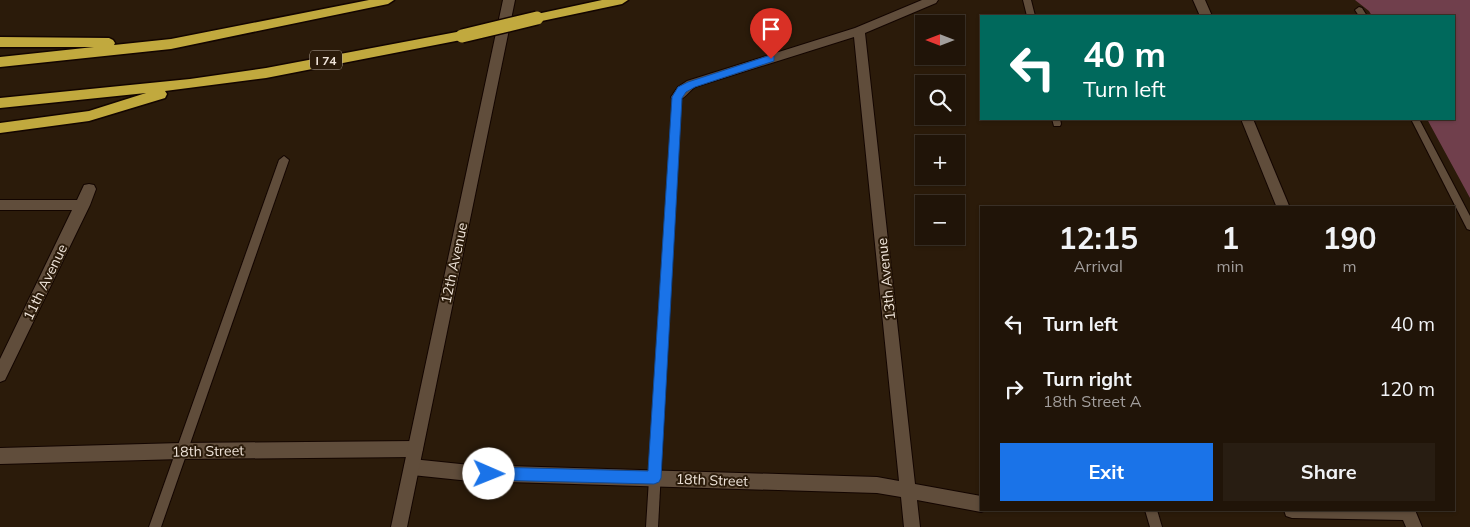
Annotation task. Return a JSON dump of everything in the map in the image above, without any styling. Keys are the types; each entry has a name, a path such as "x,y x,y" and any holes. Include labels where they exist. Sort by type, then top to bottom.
{"highway":[{"path":"0,62 171,44 388,0"},
{"name":"I 74","path":"0,103 190,84 266,73 462,36 622,0"},
{"path":"0,42 171,44"},
{"path":"0,128 89,116 190,84"}],"street":[{"name":"12th Avenue","path":"399,527 509,0"},
{"path":"677,97 682,90 691,84 859,31 932,0"},
{"path":"1199,0 1206,15"},
{"name":"13th Avenue","path":"859,31 912,527"},
{"path":"1247,120 1283,206"},
{"name":"11th Avenue","path":"0,375 89,189"},
{"path":"0,205 83,205"},
{"name":"18th Street","path":"0,456 181,451 415,449"},
{"name":"18th Street","path":"412,467 470,474 877,485 980,504"},
{"path":"1312,511 1410,516"}],"lane":[{"path":"1027,0 1031,15"},
{"path":"652,527 677,97"},
{"path":"1416,120 1470,226"},
{"path":"155,527 284,160"},
{"path":"1151,511 1156,527"}],"shaded area":[{"path":"1355,0 1470,0 1470,198 1428,120 1455,120 1455,15 1371,15"}],"route":[{"path":"489,474 654,478 677,97 682,90 691,84 771,59"}]}
